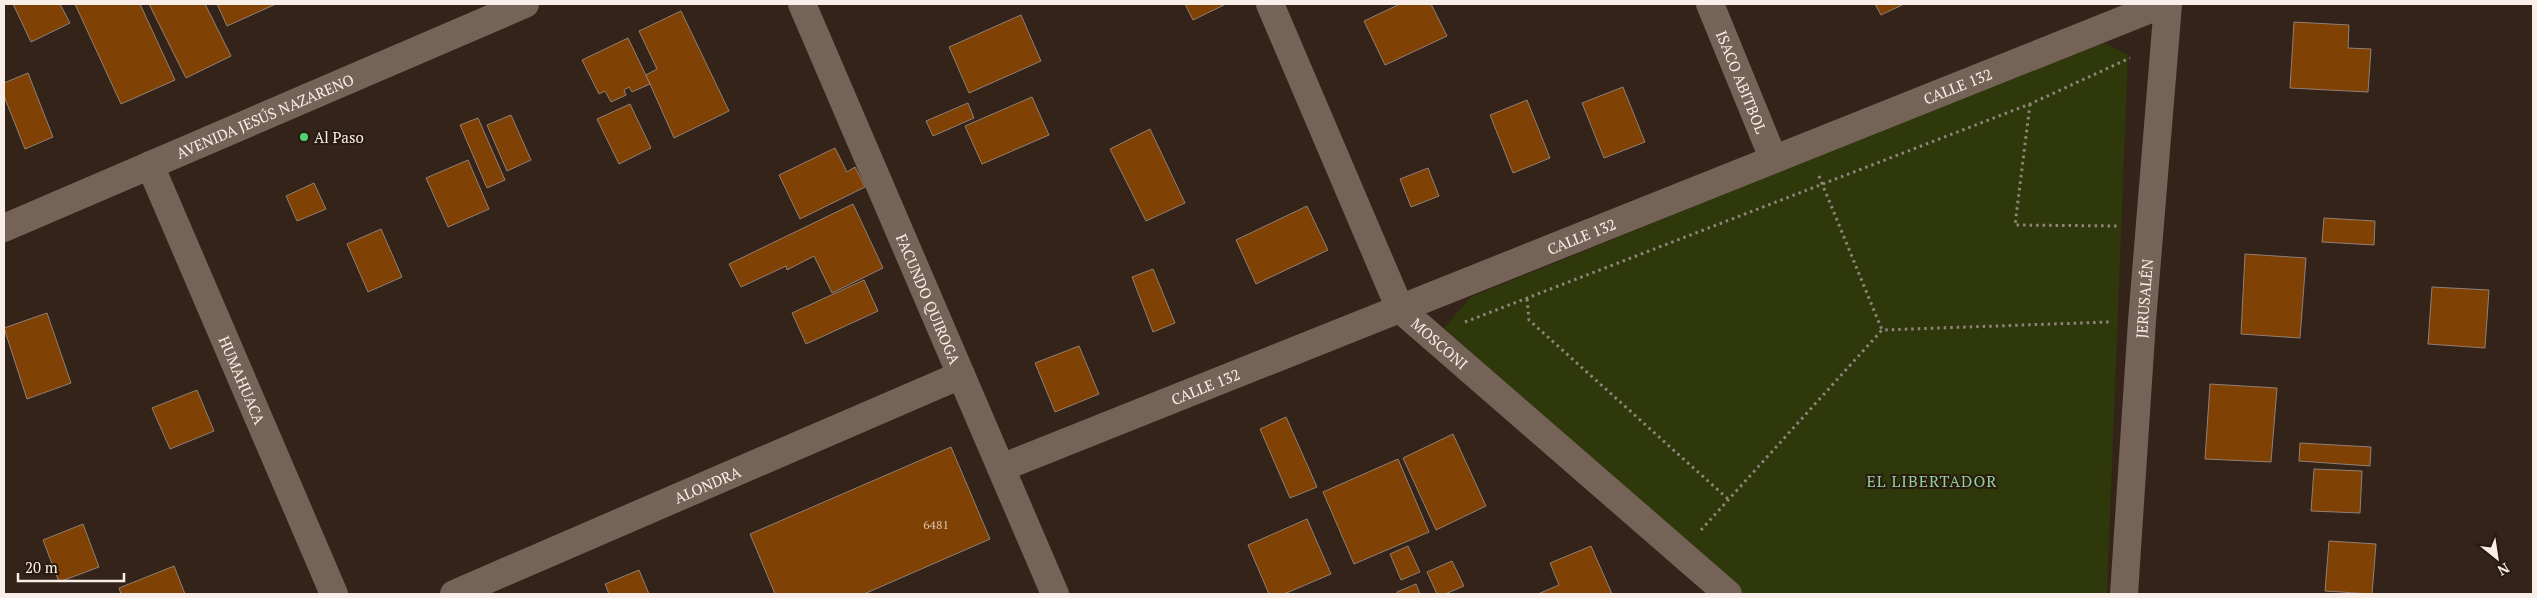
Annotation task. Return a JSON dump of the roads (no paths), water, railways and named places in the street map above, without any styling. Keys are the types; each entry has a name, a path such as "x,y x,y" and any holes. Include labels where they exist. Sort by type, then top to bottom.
{"street":[{"name":"AVENIDA JESÚS NAZARENO","path":"4,228 525,4"},
{"name":"FACUNDO QUIROGA","path":"802,4 1055,594"},
{"name":"MOSCONI","path":"1270,4 1400,309 1682,552 1728,594"},
{"name":"ISACO ABITBOL","path":"1710,4 1773,158"},
{"name":"CALLE 132","path":"1001,468 1773,158 1805,148 2163,4"},
{"name":"JERUSALÉN","path":"2124,594 2142,321 2168,4"},
{"name":"HUMAHUACA","path":"150,165 334,594"},
{"name":"ALONDRA","path":"454,594 961,375"}],"place":[{"name":"Al Paso","path":"304,137"}],"district":[{"name":"EL LIBERTADOR","path":"1932,481"}]}
